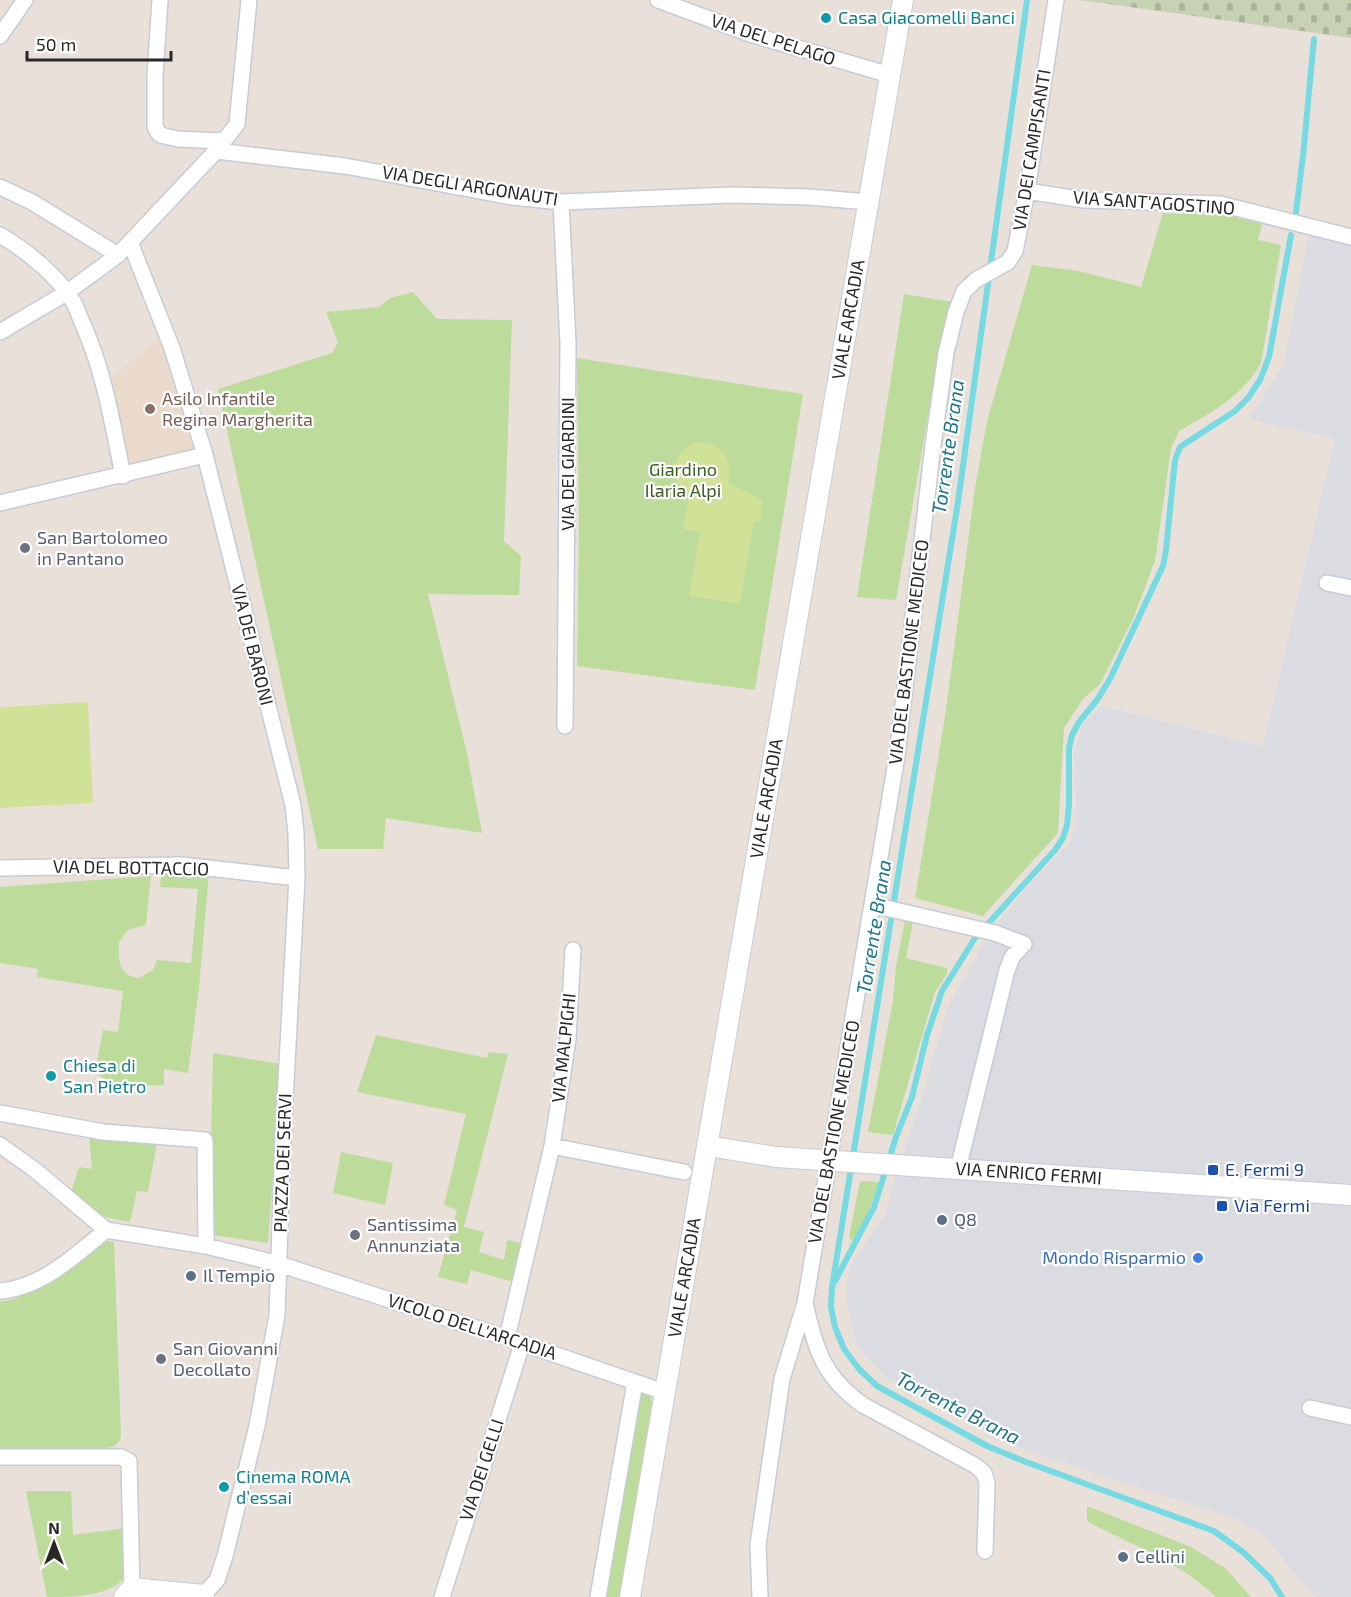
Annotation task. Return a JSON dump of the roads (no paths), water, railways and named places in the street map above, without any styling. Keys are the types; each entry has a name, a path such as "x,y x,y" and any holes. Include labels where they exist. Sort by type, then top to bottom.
{"street":[{"path":"2,35 25,0"},
{"name":"VIA DEGLI ARGONAUTI","path":"160,0 155,76 155,127 160,135 512,197 561,202 731,195 809,197 868,202"},
{"path":"0,332 66,293 118,255 220,146 237,124 249,0"},
{"name":"VIA DEL PELAGO","path":"658,0 758,36 890,75"},
{"name":"VIALE ARCADIA","path":"630,1597 903,0"},
{"name":"VIA DEI CAMPISANTI","path":"976,280 1008,262 1015,251 1027,190 1056,0"},
{"path":"0,187 32,202 118,255"},
{"name":"VIA SANT'AGOSTINO","path":"1027,190 1084,200 1211,203 1231,206 1351,237"},
{"name":"VIA DEI GIARDINI","path":"561,202 568,343 566,726"},
{"path":"0,235 22,250 75,304 90,340 105,387 123,476"},
{"name":"VIA DEI BARONI","path":"130,242 172,348 205,455 293,805 297,878 287,1061"},
{"name":"VIA DEL BASTIONE MEDICEO","path":"760,1597 758,1545 782,1379 804,1303 835,1161 878,906 946,353 961,297 968,286 976,280"},
{"path":"0,503 205,455"},
{"path":"1327,583 1351,588"},
{"name":"VIA DEL BOTTACCIO","path":"0,868 181,865 297,878"},
{"path":"878,906 994,933 1024,944 1012,957 1007,970 958,1169"},
{"name":"VIA MALPIGHI","path":"514,1341 552,1146 568,1039 573,950"},
{"name":"PIAZZA DEI SERVI","path":"203,1596 212,1587 222,1568 249,1461 274,1334 287,1061"},
{"path":"0,1113 103,1132 205,1140 206,1246"},
{"path":"0,1146 35,1170 106,1230 74,1256 36,1281 0,1291"},
{"path":"552,1146 684,1172"},
{"name":"VIA ENRICO FERMI","path":"708,1146 761,1156 1351,1195"},
{"name":"VICOLO DELL'ARCADIA","path":"106,1230 206,1246 279,1264 664,1392"},
{"path":"804,1303 817,1350 830,1372 847,1392 863,1405 976,1466 984,1473 987,1489 985,1551"},
{"name":"VIA DEI GELLI","path":"442,1597 514,1341"},
{"path":"598,1597 635,1382"},
{"path":"1310,1408 1351,1417"},
{"path":"0,1457 120,1457 129,1461 129,1594 203,1596"}],"waterway":[{"name":"Torrente Brana","path":"1027,0 958,502 832,1287 831,1307 835,1327 844,1349 859,1369 877,1386 987,1446 1214,1531 1243,1552 1270,1578 1282,1597"},
{"path":"1296,212 1314,39"},
{"path":"835,1281 874,1207 896,1137 912,1097 927,1035 942,991 975,938 1055,850 1063,838 1069,805 1069,748 1072,735 1110,679 1163,566 1175,460 1180,447 1235,411 1248,398 1260,380 1269,357 1291,235"}],"place":[{"name":"Casa Giacomelli Banci","path":"826,18"},
{"name":"Asilo Infantile Regina Margherita","path":"150,409"},
{"name":"San Bartolomeo in Pantano","path":"25,548"},
{"name":"Chiesa di San Pietro","path":"51,1076"},
{"name":"E. Fermi 9","path":"1213,1170"},
{"name":"Via Fermi","path":"1222,1206"},
{"name":"Q8","path":"942,1220"},
{"name":"Santissima Annunziata","path":"355,1235"},
{"name":"Mondo Risparmio","path":"1198,1258"},
{"name":"Il Tempio","path":"191,1276"},
{"name":"San Giovanni Decollato","path":"161,1359"},
{"name":"Cinema ROMA d’essai","path":"224,1487"},
{"name":"Cellini","path":"1123,1557"}],"park label":[{"name":"Giardino Ilaria Alpi","path":"683,480"}]}
